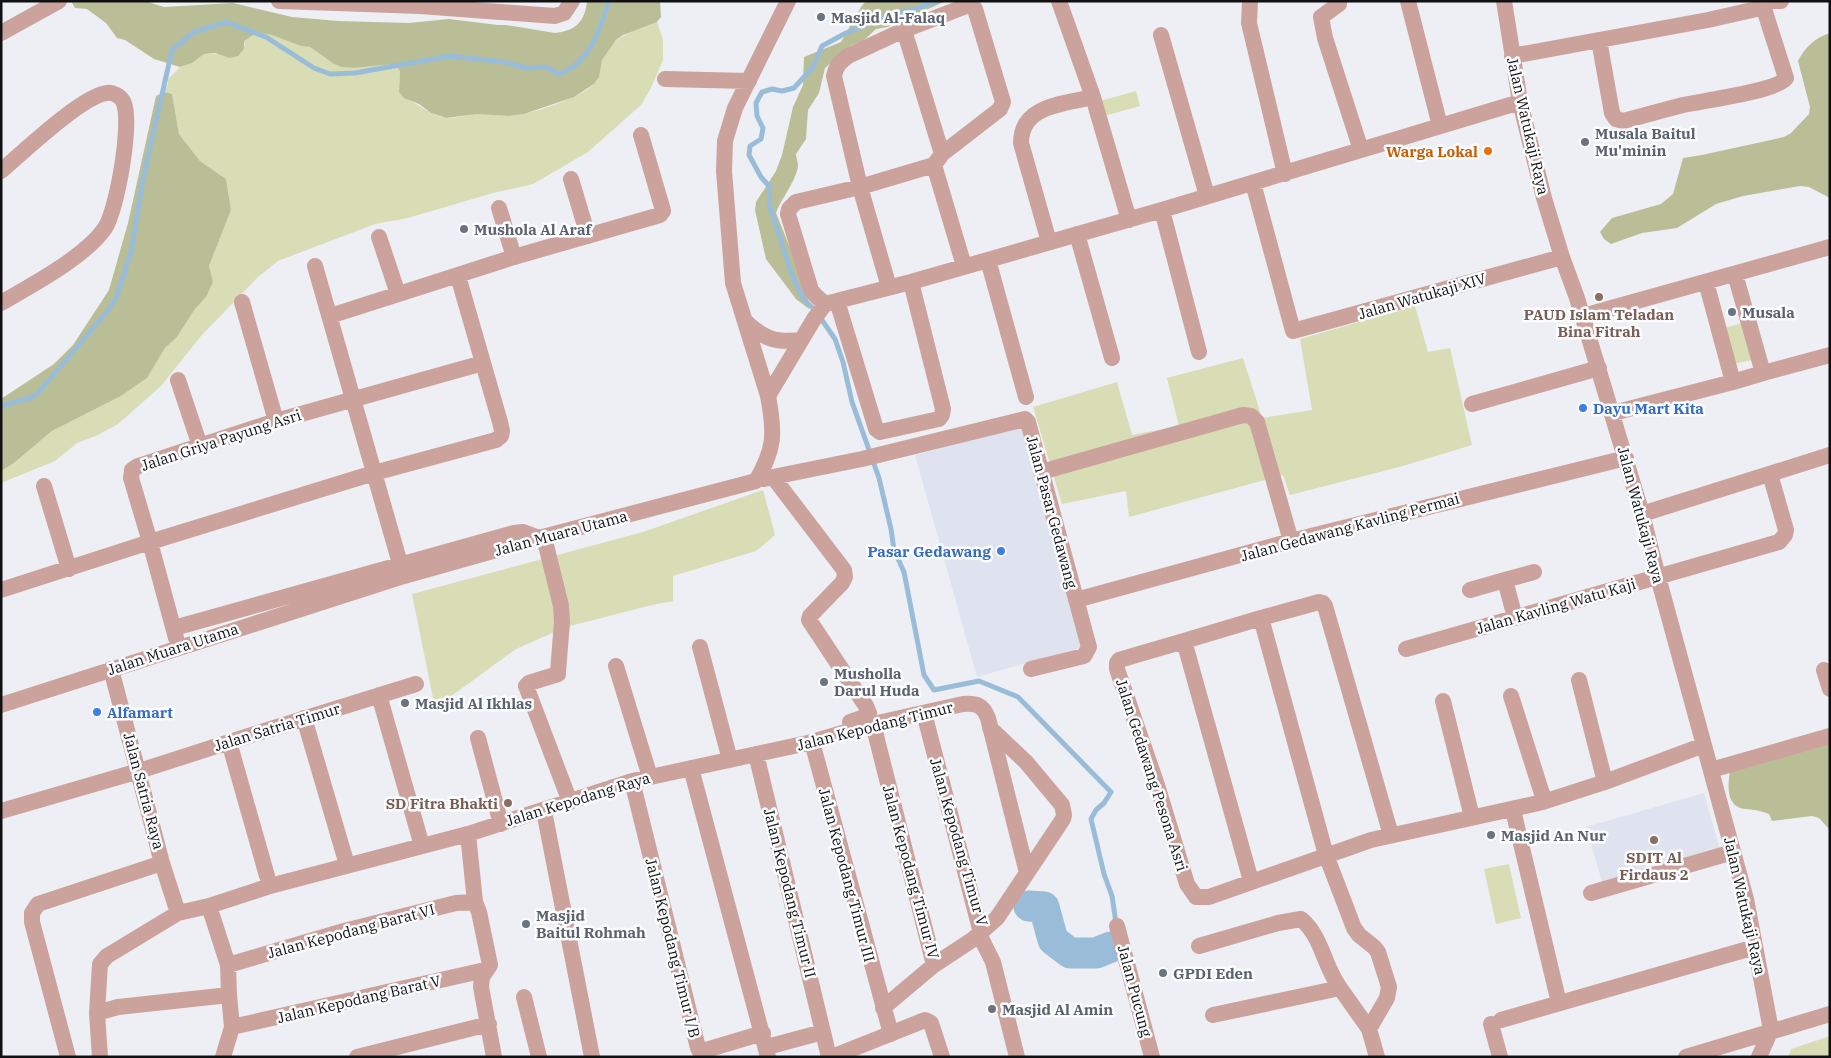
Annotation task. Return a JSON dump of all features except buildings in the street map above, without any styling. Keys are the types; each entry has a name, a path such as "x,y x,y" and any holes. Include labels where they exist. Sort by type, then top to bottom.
{"street":[{"path":"1,33 59,1"},
{"path":"279,1 420,4 555,16 564,12 572,1"},
{"path":"756,481 766,465 773,436 768,396 733,283 724,171 725,141 734,108 788,1"},
{"path":"1059,1 1093,97 1129,220"},
{"path":"1250,1 1248,22 1285,174"},
{"path":"1339,1 1339,4 1322,17 1325,38 1361,150"},
{"path":"1408,1 1440,126"},
{"name":"Jalan Watukaji Raya","path":"1504,1 1520,102 1544,198 1583,316 1642,514 1746,899 1771,1030"},
{"path":"1775,1 1781,1"},
{"path":"888,287 860,187 834,76 836,69 840,62 848,56 904,30 966,6 972,6 975,9 1003,102 996,113 938,160 860,187 796,202 789,208 788,214 811,290 824,309 876,429 880,432 940,419 942,415 943,409 912,282"},
{"path":"1512,56 1599,40 1708,20 1761,8 1765,12 1786,78 1779,84 1743,94 1683,105 1623,121 1616,119 1612,113 1599,40"},
{"path":"904,30 964,266"},
{"path":"1161,35 1207,196"},
{"path":"665,79 749,81"},
{"path":"1,171 45,132 97,95 110,92 118,96 123,102 126,116 125,147 117,193 106,227 88,246 49,276 1,303"},
{"path":"1049,242 1021,143 1021,136 1033,114 1043,109 1093,97"},
{"path":"768,396 801,340 824,309 888,287 912,282 1129,220 1520,102"},
{"path":"330,316 514,257 662,214 662,207 641,135"},
{"path":"571,179 588,236"},
{"name":"Jalan Watukaji XIV","path":"1253,183 1293,331 1562,257"},
{"path":"499,208 514,257"},
{"path":"1162,210 1199,352"},
{"path":"1077,234 1112,358"},
{"path":"380,236 398,294"},
{"path":"1583,316 1830,247"},
{"path":"988,260 1026,397"},
{"path":"174,628 402,570 315,266"},
{"path":"1735,274 1763,373"},
{"path":"1,590 374,472 496,440 501,436 500,422 458,276"},
{"path":"1706,282 1733,382"},
{"path":"242,302 276,421"},
{"path":"744,321 769,339 777,341 801,340"},
{"path":"1613,413 1830,355"},
{"name":"Jalan Griya Payung Asri","path":"179,647 131,478 132,470 138,466 276,421 484,363"},
{"path":"1472,404 1599,368"},
{"path":"178,380 200,446"},
{"path":"1042,472 1243,415 1251,416 1256,422 1291,542"},
{"name":"Jalan Pasar Gedawang","path":"773,477 862,459 1025,419 1028,422 1089,647 1088,652 1084,656 1031,669"},
{"path":"1642,514 1830,455"},
{"name":"Jalan Gedawang Kavling Permai","path":"1076,600 1291,542 1626,458"},
{"name":"Jalan Kavling Watu Kaji","path":"1406,649 1779,542 1785,535 1786,530 1770,474"},
{"path":"756,481 773,477"},
{"name":"Jalan Kepodang Timur","path":"773,477 844,570 845,577 842,583 810,616 809,620 869,713 864,717 808,736 788,747"},
{"name":"Jalan Muara Utama","path":"1,704 179,647 402,570 541,538 756,481"},
{"path":"44,486 69,568"},
{"path":"541,538 560,606 562,622 558,674 529,683 526,686 570,802"},
{"path":"1470,590 1534,572"},
{"path":"1505,580 1515,618"},
{"name":"Jalan Gedawang Pesona Asri","path":"1391,835 1323,603 1319,602 1261,618 1119,660 1117,663 1117,669 1157,785 1187,884 1196,897 1200,898 1371,840 1543,802 1605,782 1704,745"},
{"path":"1261,618 1326,854 1354,928 1378,952 1389,987 1387,998 1370,1029"},
{"path":"1184,641 1251,881"},
{"path":"700,647 730,760"},
{"path":"616,666 650,777"},
{"name":"Jalan Satria Raya","path":"111,669 162,863 178,913"},
{"path":"1824,670 1830,689"},
{"path":"1579,680 1605,782"},
{"name":"Jalan Satria Timur","path":"1,811 139,771 416,684"},
{"path":"380,695 422,846"},
{"path":"1511,696 1544,800 1543,802"},
{"path":"1443,701 1472,817"},
{"name":"Jalan Kepodang Timur","path":"691,768 812,742 873,724 963,704 972,703 982,707 986,713 990,728"},
{"name":"Jalan Kepodang Timur V","path":"924,713 980,936"},
{"path":"304,718 345,858"},
{"name":"Jalan Kepodang Timur IV","path":"873,724 934,965 980,936"},
{"path":"990,728 1027,873"},
{"name":"Jalan Kepodang Timur V","path":"980,936 997,918 1063,819 1064,809 1026,762 990,728"},
{"path":"1711,770 1830,736"},
{"path":"478,738 501,824"},
{"path":"229,742 267,876"},
{"name":"Jalan Kepodang Timur III","path":"812,742 891,1034"},
{"name":"Jalan Kepodang Timur II","path":"756,754 823,1032 831,1057"},
{"path":"691,768 766,1046 823,1032"},
{"name":"Jalan Kepodang Raya","path":"97,1013 100,964 107,956 178,913 209,906 270,886 468,834 632,781 691,768"},
{"name":"Jalan Kepodang Timur I/B","path":"632,781 699,1050 766,1046"},
{"path":"544,810 592,1057"},
{"path":"1513,810 1559,1003"},
{"path":"468,834 475,902 480,912 490,965 482,977 482,987 494,1057"},
{"path":"1592,892 1733,852"},
{"path":"68,1057 32,922 32,913 38,904 162,863"},
{"name":"Jalan Kepodang Barat VI","path":"228,965 344,931 456,903 475,902"},
{"path":"209,906 228,965 228,995 232,1027 224,1057"},
{"path":"1199,946 1278,923 1301,919 1308,924 1315,935 1333,979 1370,1029 1378,1057"},
{"name":"Jalan Pucung","path":"1117,926 1152,1057"},
{"path":"980,936 993,962 1017,1057"},
{"path":"1500,1057 1496,1022 1756,947"},
{"path":"883,1008 934,965"},
{"name":"Jalan Kepodang Barat V","path":"232,1027 486,970"},
{"path":"1213,1015 1340,988"},
{"path":"100,1057 97,1013 118,1007 228,995"},
{"path":"524,997 540,1057"},
{"path":"1686,1057 1771,1030 1830,1014"},
{"path":"831,1057 925,1020 931,1023 934,1029 942,1057"},
{"path":"357,1057 489,1024"},
{"path":"1760,1057 1771,1030"}],"shaded area":[{"name":"Pasar Gedawang","path":"1024,425 1086,646 977,677 915,455"},
{"name":"SDIT Al Firdaus 2","path":"1704,793 1721,853 1603,885 1586,827"}],"green space":[{"path":"71,1 145,1 164,7 233,3 292,17 338,21 409,23 449,19 506,25 555,33 568,30 578,24 584,15 587,1 660,1 661,17 657,22 623,35 616,40 602,60 599,77 594,84 574,97 524,114 509,116 477,114 446,118 431,113 419,104 404,98 399,92 400,71 394,64 354,68 342,67 334,64 310,47 301,46 258,32 244,41 244,49 238,56 230,58 215,53 204,54 192,63 180,67 154,59 125,40 117,38 106,23 87,9 75,8"},
{"path":"866,1 946,1 888,27 876,29 863,41 850,46 825,68 819,93 808,110 806,139 796,154 797,172 776,213 808,292 809,309 796,299 766,259 755,210 756,202 776,171 782,155 793,107 803,85 804,57 841,42"},
{"path":"657,22 663,40 663,60 651,88 641,105 588,152 533,184 493,193 408,218 375,224 278,261 257,278 201,336 161,386 118,424 98,435 77,443 55,461 1,483 1,471 14,463 52,431 121,396 147,378 165,348 177,337 195,309 206,297 209,266 231,210 226,179 200,161 179,134 172,94 165,92 168,79 180,67 192,63 204,54 219,54 245,45 244,41 258,32 272,34 301,46 310,47 334,64 350,68 394,64 400,71 399,92 440,117 452,118 479,114 509,116 529,113 578,95 598,79 602,59 612,44 633,31"},
{"path":"1830,33 1830,198 1809,187 1800,186 1743,196 1716,204 1677,228 1642,233 1611,244 1604,239 1600,232 1612,218 1661,204 1673,194 1683,158 1784,137 1791,133 1809,114 1810,107 1798,61 1811,44"},
{"path":"1136,91 1140,106 1104,116 1100,101"},
{"path":"165,92 172,94 179,134 200,161 226,179 231,210 209,266 213,282 206,297 195,309 177,337 165,348 147,378 121,396 52,431 14,463 1,471 1,399 54,364 73,345 109,290 128,223 156,96"},
{"path":"1415,306 1428,352 1450,348 1472,445 1403,466 1290,495 1283,475 1129,517 1126,491 1062,504 1033,407 1117,382 1132,435 1179,426 1167,378 1243,358 1262,418 1312,410 1300,339"},
{"path":"1743,323 1752,360 1733,364 1724,328"},
{"path":"763,490 775,535 756,551 673,576 673,601 566,627 516,649 435,708 412,594 643,532"},
{"path":"1830,740 1830,830 1819,818 1812,816 1772,821 1769,814 1739,807 1731,800 1729,794 1730,770"},
{"path":"1509,864 1521,918 1496,924 1484,869"},
{"path":"1830,1036 1830,1057 1788,1057 1791,1049"}],"waterway":[{"path":"1,406 30,398 37,394 106,313 116,298 131,252 143,179 172,50 194,32 226,22 266,37 314,68 330,74 355,73 450,56 504,62 526,68 546,67 559,74 570,69 586,53 602,23 609,1"},
{"path":"938,1 889,15 846,33 822,46 813,67 794,88 782,91 772,89 762,92 756,103 757,116 763,128 761,139 750,146 749,155 761,177 769,186 770,207 791,272 803,299 815,310 835,339 843,362 852,402 879,478 894,550 904,572 924,675 934,690 979,681 1018,697 1111,792 1091,819 1104,874 1112,896 1116,923"},
{"path":"1029,906 1044,907 1053,940 1070,953 1096,953 1111,947"},
{"path":"1111,947 1116,936"}],"place":[{"name":"Masjid Al-Falaq","path":"821,17"},
{"name":"Musala Baitul Mu'minin","path":"1585,142"},
{"name":"Warga Lokal","path":"1488,151"},
{"name":"Mushola Al Araf","path":"464,229"},
{"name":"PAUD Islam Teladan Bina Fitrah","path":"1599,297"},
{"name":"Musala","path":"1732,312"},
{"name":"Dayu Mart Kita","path":"1583,408"},
{"name":"Pasar Gedawang","path":"1001,551"},
{"name":"Musholla Darul Huda","path":"824,682"},
{"name":"Masjid Al Ikhlas","path":"405,703"},
{"name":"Alfamart","path":"97,712"},
{"name":"SD Fitra Bhakti","path":"508,803"},
{"name":"Masjid An Nur","path":"1491,835"},
{"name":"SDIT Al Firdaus 2","path":"1654,840"},
{"name":"Masjid Baitul Rohmah","path":"526,924"},
{"name":"GPDI Eden","path":"1163,973"},
{"name":"Masjid Al Amin","path":"992,1009"}]}
